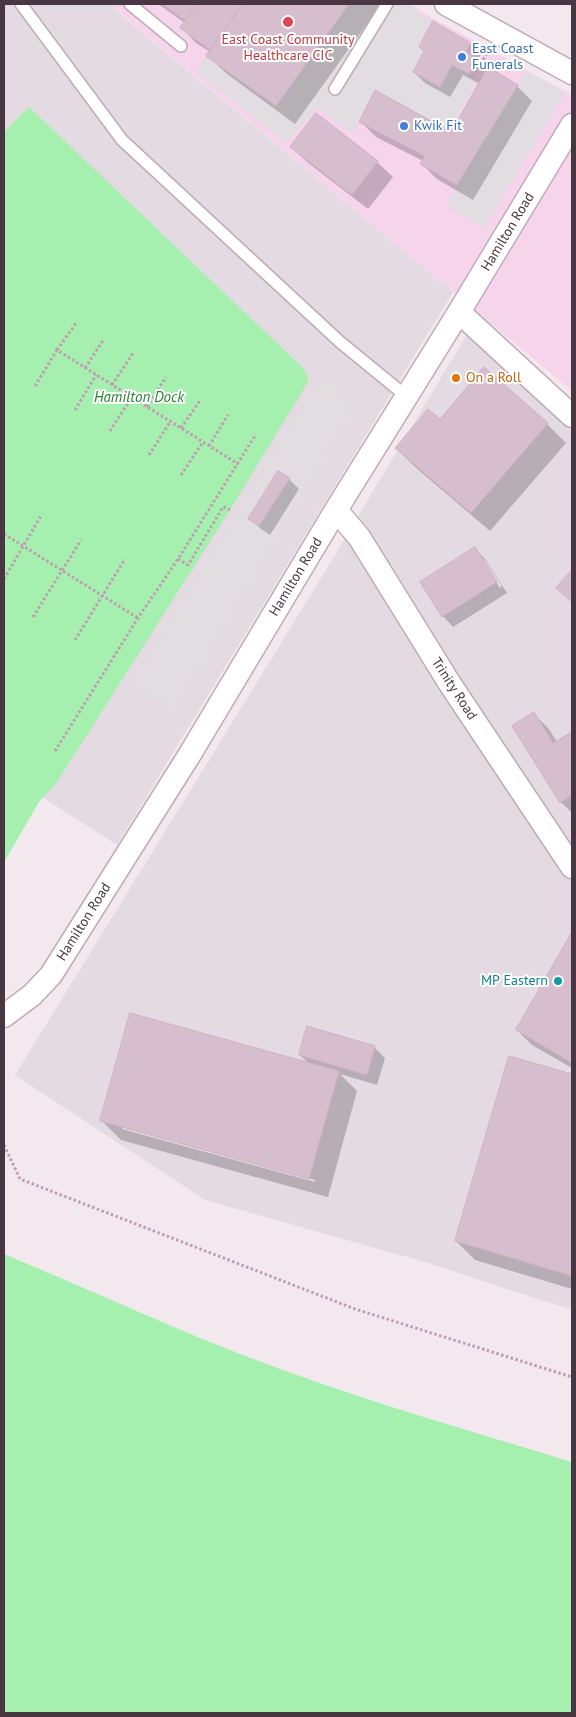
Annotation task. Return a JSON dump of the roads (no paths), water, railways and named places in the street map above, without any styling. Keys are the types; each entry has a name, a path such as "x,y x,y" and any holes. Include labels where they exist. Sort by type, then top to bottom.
{"street":[{"path":"446,4 572,73"},
{"name":"Hamilton Road","path":"4,1016 32,995 51,975 190,754 336,510 572,125"},
{"path":"459,312 572,416"},
{"name":"Trinity Road","path":"336,510 359,537 450,684 572,867"}],"lane":[{"path":"21,4 122,140 340,342 406,396"},
{"path":"130,4 181,46"},
{"path":"335,89 387,4"}],"water":[{"name":"Hamilton Dock","path":"29,107 303,368 307,374 308,382 230,510 57,782 39,802 4,862 4,132"},
{"path":"4,1254 176,1328 280,1369 389,1406 572,1462 572,1713 4,1713"}],"place":[{"name":"East Coast Community Healthcare CIC","path":"288,22"},
{"name":"East Coast Funerals","path":"462,57"},
{"name":"Kwik Fit","path":"404,126"},
{"name":"On a Roll","path":"456,378"},
{"name":"MP Eastern","path":"558,981"}]}
